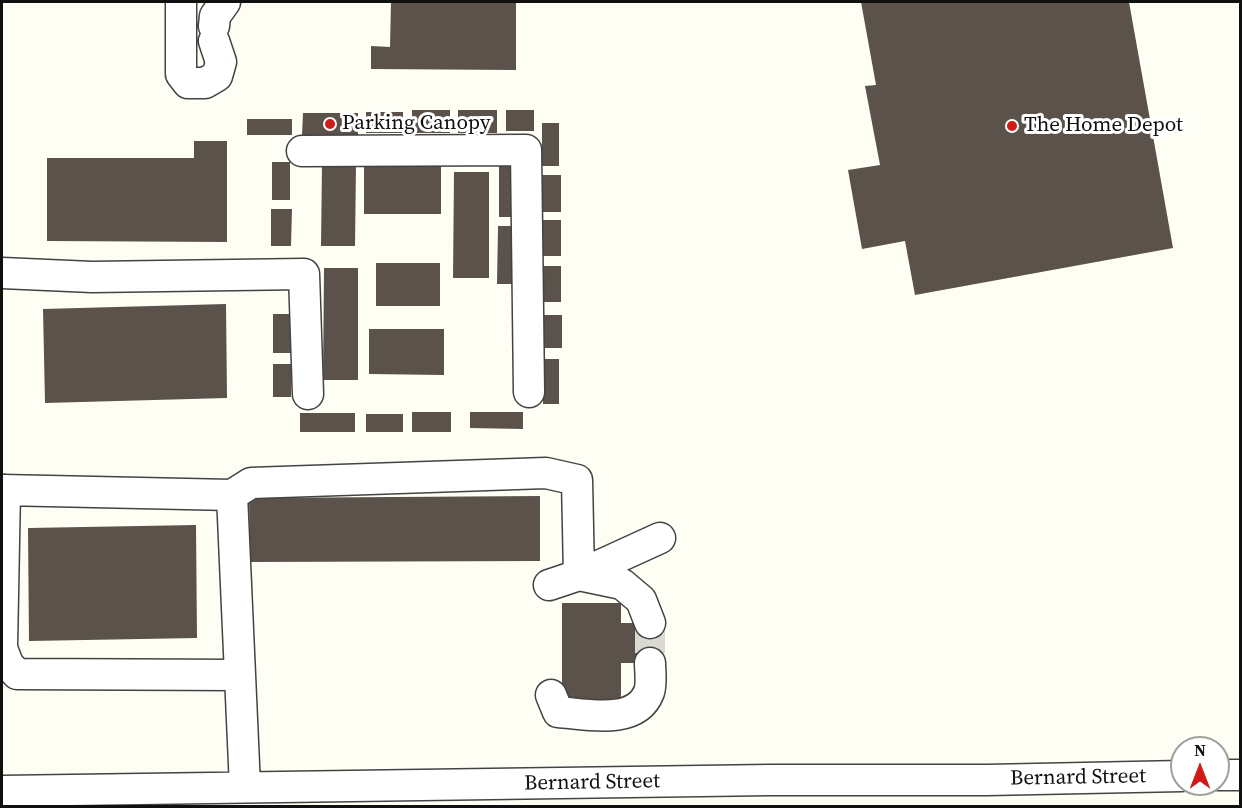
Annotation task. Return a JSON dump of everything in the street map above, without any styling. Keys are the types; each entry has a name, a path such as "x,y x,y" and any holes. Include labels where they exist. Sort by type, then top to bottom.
{"street":[{"path":"181,3 182,74 188,83 205,83 217,76 221,62 218,23"},
{"path":"302,151 526,150 529,392"},
{"path":"2,273 92,278 304,274 308,394"},
{"path":"240,675 17,674 8,664 2,647 3,490 232,495 251,483 546,472 577,480 579,575"},
{"path":"232,495 245,787"},
{"path":"549,585 579,575 660,538"},
{"path":"579,575 622,584 641,600 650,623"},
{"path":"551,695 558,712 622,715 638,707 650,691 650,663"},
{"name":"Bernard Street","path":"2,791 245,787 461,795 526,795 1170,776"}],"building":[{"path":"391,2 516,2 516,70 371,69 371,46 390,47"},
{"name":"The Home Depot","path":"861,2 1129,2 1173,248 915,295 905,241 862,249 848,170 880,165 865,86 876,85"},
{"name":"Parking Canopy","path":"412,110 450,110 450,133 412,133"},
{"name":"Parking Canopy","path":"458,110 497,110 497,133 458,133"},
{"name":"Parking Canopy","path":"506,110 534,110 534,131 506,131"},
{"name":"Parking Canopy","path":"366,112 403,112 403,133 366,133"},
{"name":"Parking Canopy","path":"303,113 358,113 358,136 302,135"},
{"path":"247,119 292,119 292,135 247,135"},
{"name":"Parking Canopy","path":"542,123 559,123 559,166 542,166"},
{"path":"194,141 227,141 227,242 47,241 47,158 194,158"},
{"name":"Parking Canopy","path":"272,162 290,162 290,200 272,200"},
{"name":"Parking Canopy","path":"499,162 516,162 516,217 499,217"},
{"path":"322,164 356,164 355,246 321,246"},
{"path":"364,165 441,165 441,214 364,214"},
{"path":"454,172 489,172 489,278 453,278"},
{"path":"542,175 561,175 561,212 542,212"},
{"path":"271,209 292,209 291,246 271,246"},
{"path":"541,220 561,220 561,256 541,256"},
{"path":"498,226 515,226 515,284 497,284"},
{"path":"376,263 440,263 440,306 376,306"},
{"path":"543,266 561,266 561,302 543,302"},
{"path":"324,268 358,268 358,380 323,380"},
{"path":"226,304 227,398 45,403 43,309"},
{"path":"273,314 291,314 291,353 273,353"},
{"path":"542,315 562,315 562,348 542,348"},
{"path":"369,329 444,329 444,375 369,374"},
{"path":"543,359 559,359 559,404 543,404"},
{"path":"273,364 292,364 291,397 273,397"},
{"path":"412,412 451,412 451,432 412,432"},
{"path":"470,412 523,412 523,429 470,428"},
{"path":"300,413 355,413 355,432 300,432"},
{"path":"366,414 403,414 403,432 366,432"},
{"path":"540,496 540,561 250,562 249,498"},
{"path":"196,525 197,638 29,641 28,528"},
{"path":"562,603 621,603 621,623 659,623 659,663 621,663 621,709 562,709"}],"tunnel":[{"path":"650,623 650,663"}],"place":[{"name":"Parking Canopy","path":"330,124"},
{"name":"The Home Depot","path":"1012,126"}]}
